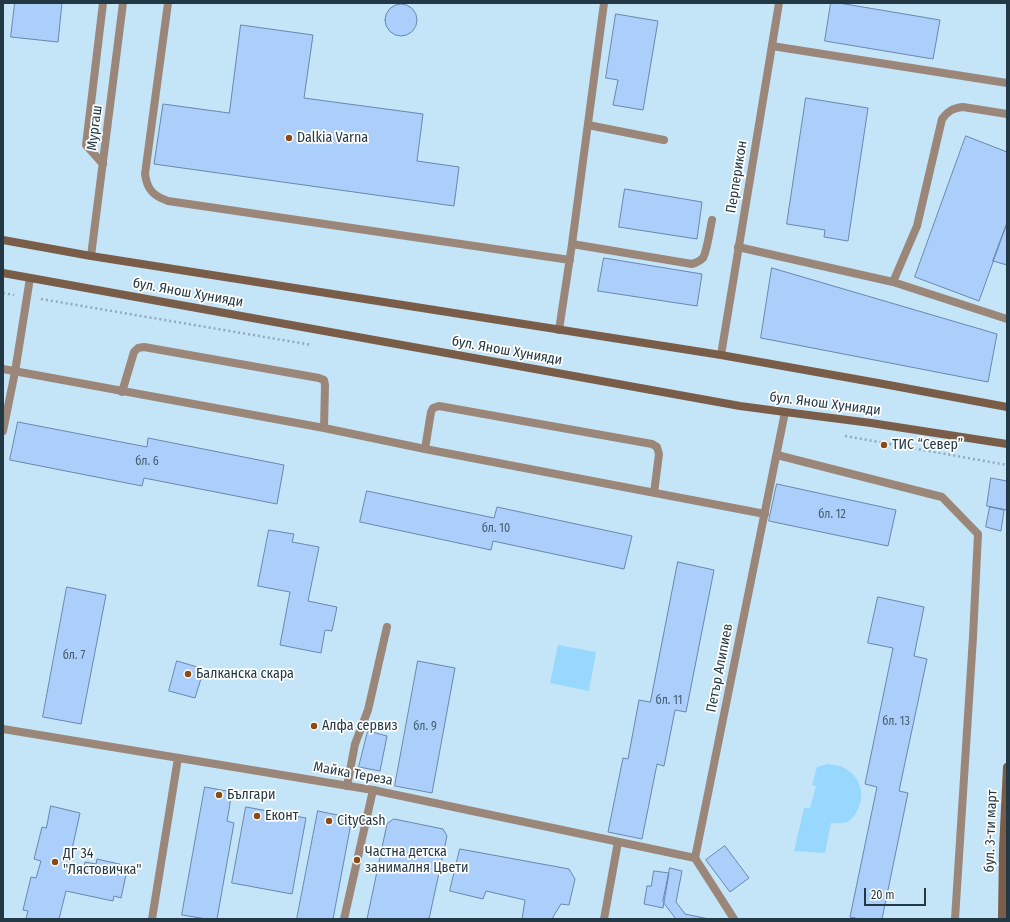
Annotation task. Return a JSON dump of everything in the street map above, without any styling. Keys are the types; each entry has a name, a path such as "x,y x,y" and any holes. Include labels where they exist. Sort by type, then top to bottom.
{"street":[{"path":"103,3 86,145 103,164"},
{"name":"Мургаш","path":"92,256 123,3"},
{"path":"168,3 145,174 149,188 154,195 168,201 570,260"},
{"path":"559,330 570,260 604,3"},
{"name":"Перперикон","path":"721,355 779,3"},
{"path":"772,46 1007,83"},
{"path":"893,282 917,226 942,119 951,109 963,107 1007,114"},
{"path":"588,125 664,140"},
{"path":"572,244 692,264 700,260 705,254 712,220"},
{"name":"бул. Янош Хунияди","path":"3,240 92,256 721,355 1007,407"},
{"path":"738,247 893,282 1007,319"},
{"name":"бул. Янош Хунияди","path":"3,273 740,406 871,423 1007,444"},
{"path":"3,431 15,372 30,278"},
{"path":"122,392 134,352 138,348 144,347 319,378 324,380 326,386 324,428"},
{"path":"3,369 324,428 425,449 765,514"},
{"path":"425,449 431,412 434,408 439,406 652,444 657,448 659,454 654,493"},
{"name":"Петър Алипиев","path":"695,858 785,412"},
{"path":"777,455 942,498 978,534 973,638 955,919"},
{"path":"346,786 355,744 368,710 387,626"},
{"name":"Майка Тереза","path":"3,729 373,790 695,858"},
{"path":"152,919 178,758"},
{"name":"бул. 3-ти март","path":"1002,919 1003,849 1007,767"},
{"path":"344,919 373,790"},
{"path":"604,919 618,842"},
{"path":"695,858 734,919"}],"shaded area":[{"path":"558,645 596,652 589,691 550,683"},
{"path":"828,764 840,766 852,773 859,784 861,791 860,804 855,814 847,822 831,823 825,853 794,851 804,808 810,808 816,786 812,785 817,767"}],"building":[{"path":"15,3 62,3 58,42 11,37"},
{"path":"831,3 839,3 940,20 933,59 825,41"},
{"path":"401,4 410,7 414,11 417,20 414,29 410,33 401,36 392,33 388,29 385,20 388,11 392,7"},
{"path":"616,14 658,21 643,110 613,105 618,80 606,78"},
{"name":"Dalkia Varna","path":"241,25 313,35 304,98 423,114 417,161 459,167 454,206 154,164 163,104 229,113"},
{"path":"806,98 868,108 848,241 824,237 825,230 787,224"},
{"path":"966,136 1007,152 1007,223 979,301 915,277"},
{"path":"625,189 702,202 697,239 619,227"},
{"path":"1007,223 1007,265 993,261"},
{"path":"604,258 702,274 697,306 598,291"},
{"path":"772,268 997,334 988,382 761,338"},
{"path":"18,422 147,447 148,438 284,465 277,504 144,478 142,486 10,460"},
{"path":"991,478 1007,481 1007,510 987,506"},
{"path":"777,484 896,510 888,546 769,521"},
{"path":"367,491 494,518 497,507 632,536 624,569 493,541 491,550 360,522"},
{"path":"990,507 1004,510 1001,531 986,527"},
{"path":"269,530 294,534 292,542 319,547 308,601 337,607 332,631 325,630 321,653 280,645 290,592 258,586"},
{"path":"678,562 714,570 686,712 675,710 664,766 657,764 642,839 608,832 623,758 628,759 639,700 650,702"},
{"path":"67,587 106,595 81,724 43,717"},
{"path":"878,597 924,607 914,656 927,659 899,791 908,793 882,919 860,919 850,917 877,787 865,784 893,648 868,643"},
{"name":"Балканска скара","path":"177,661 204,669 195,698 169,691"},
{"path":"418,661 455,668 432,793 395,786"},
{"path":"368,731 387,736 380,771 359,767"},
{"path":"205,787 232,792 227,821 234,823 217,919 182,915"},
{"name":"ДГ 34 \"Лястовичка\"","path":"51,806 80,813 69,863 84,867 85,862 96,864 97,859 128,866 121,898 114,896 113,901 66,891 59,919 26,919 28,911 23,910 31,877 36,878 41,861 34,859 42,827 46,828"},
{"path":"246,807 306,818 292,894 232,883"},
{"path":"318,811 352,818 333,919 297,919"},
{"path":"394,819 443,829 447,836 429,919 367,919 387,824"},
{"path":"725,846 749,878 730,892 706,860"},
{"path":"460,849 569,869 575,879 569,905 561,904 553,919 522,919 525,900 486,891 483,899 450,891"},
{"path":"670,868 682,871 676,902 685,914 709,919 676,919 663,902"},
{"path":"654,871 669,873 663,908 644,904 647,886 651,886"}],"place":[{"name":"Dalkia Varna","path":"289,138"},
{"name":"ТИС “Север”","path":"884,445"},
{"name":"Балканска скара","path":"188,674"},
{"name":"Алфа сервиз","path":"314,726"},
{"name":"Българи","path":"219,795"},
{"name":"Еконт","path":"257,816"},
{"name":"CityCash","path":"329,821"},
{"name":"Частна детска занималня Цвети","path":"357,860"},
{"name":"ДГ 34 \"Лястовичка\"","path":"55,862"}]}
